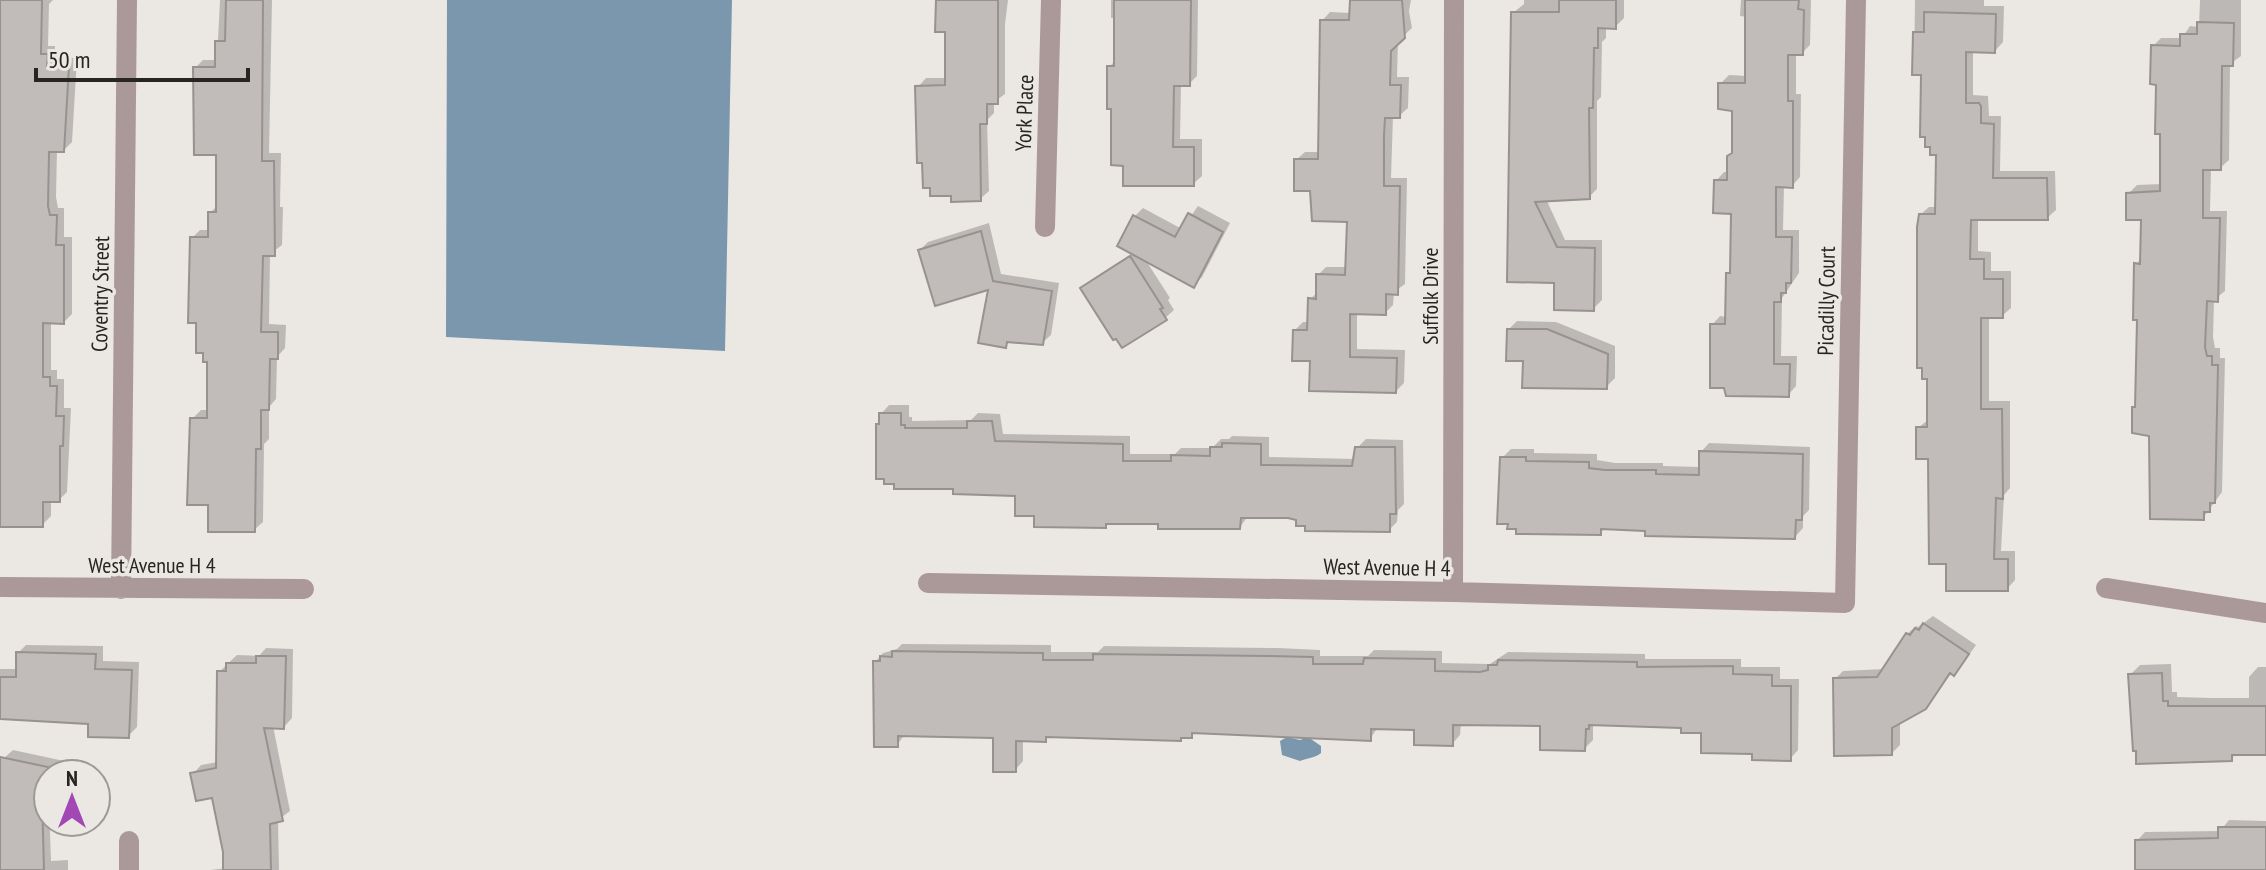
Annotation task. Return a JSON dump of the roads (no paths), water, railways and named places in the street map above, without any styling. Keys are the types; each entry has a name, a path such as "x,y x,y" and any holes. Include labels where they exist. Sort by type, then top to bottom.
{"street":[{"name":"Coventry Street","path":"121,589 127,0"},
{"name":"York Place","path":"1045,227 1051,0"},
{"name":"Suffolk Drive","path":"1453,592 1454,0"},
{"name":"Picadilly Court","path":"1845,603 1856,0"},
{"name":"West Avenue H 4","path":"928,583 1453,592 1845,603"},
{"name":"West Avenue H 4","path":"0,587 304,589"},
{"path":"2106,588 2266,613"},
{"path":"129,841 129,870"}],"water":[{"path":"447,0 732,0 725,351 446,337"},
{"path":"1287,737 1300,740 1308,737 1321,746 1321,753 1300,761 1282,755 1280,741"}]}
